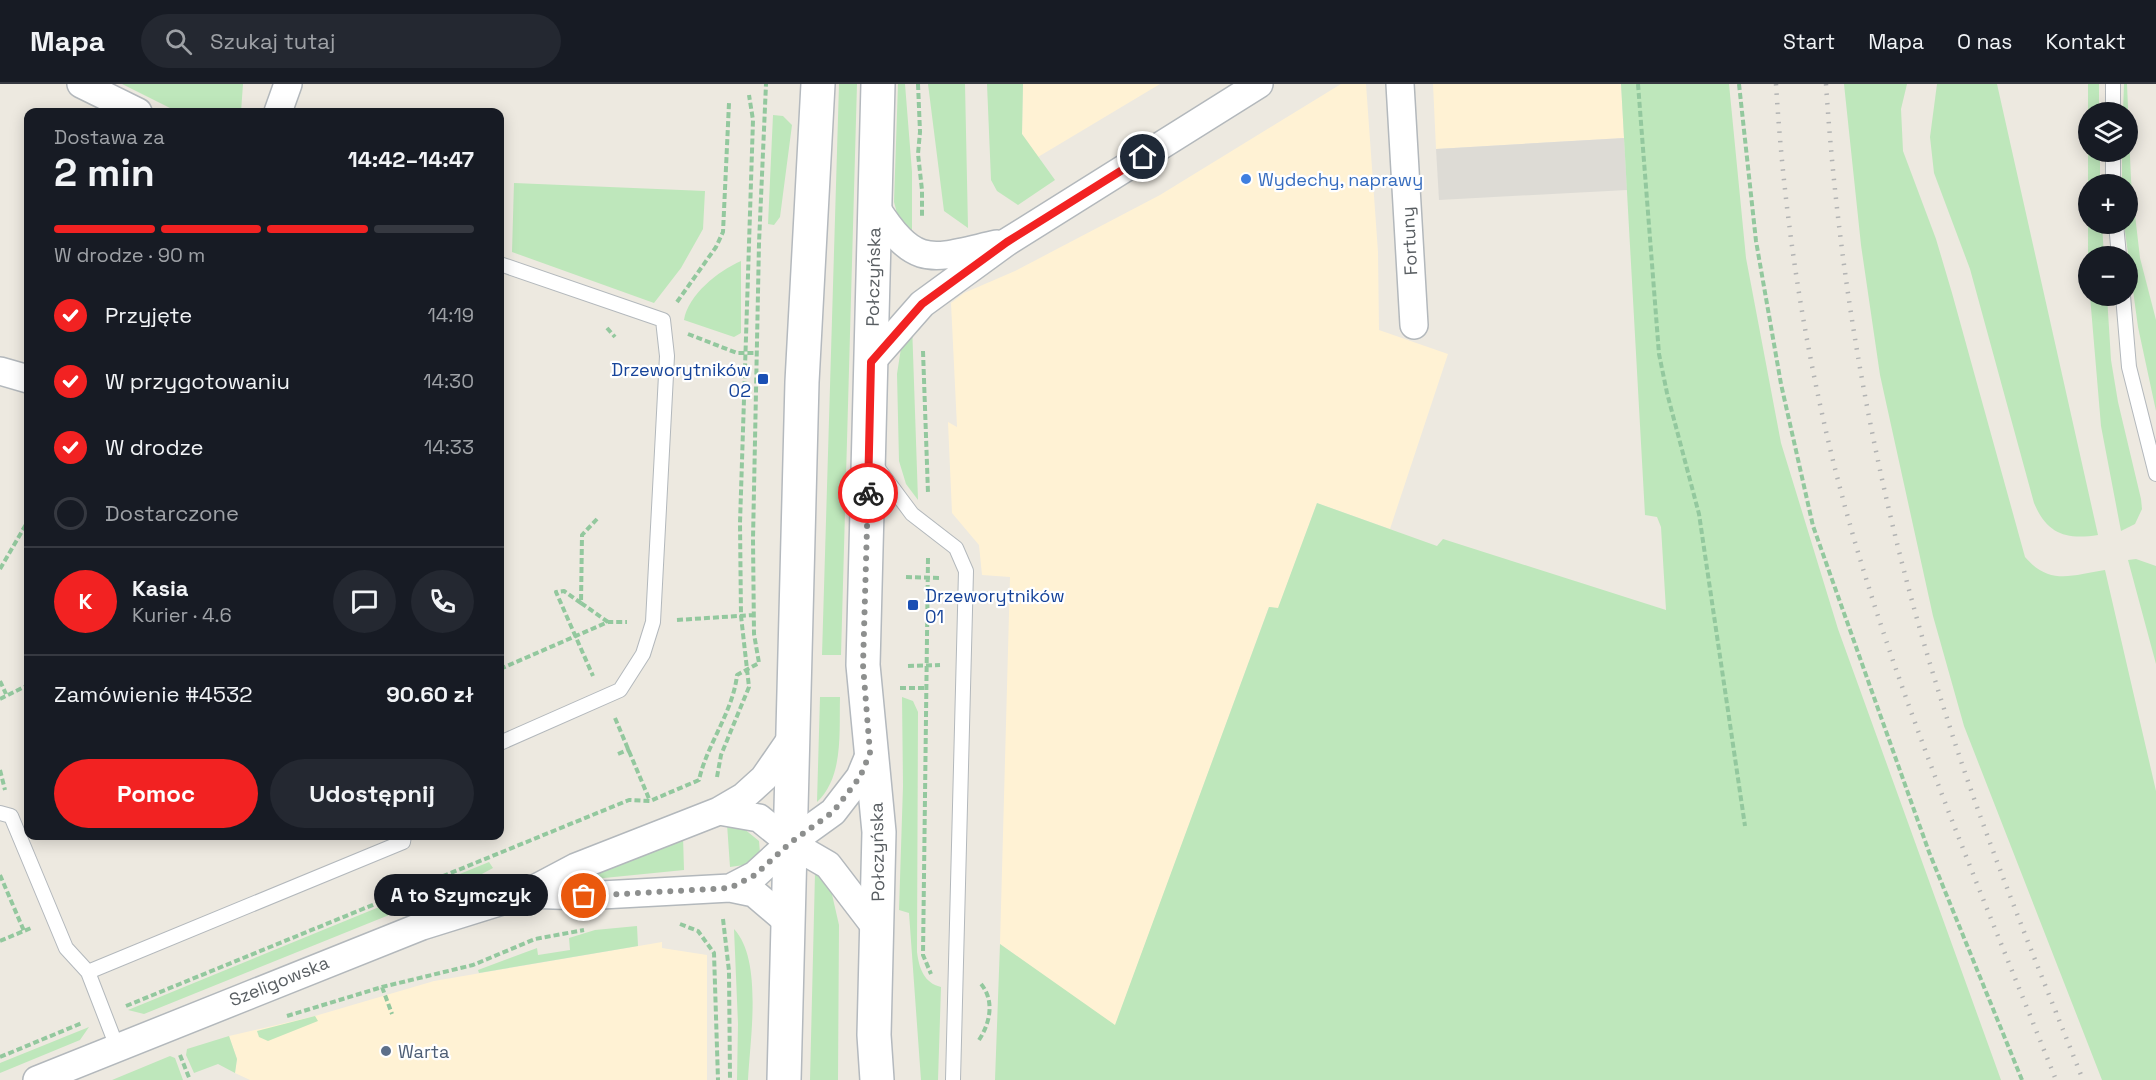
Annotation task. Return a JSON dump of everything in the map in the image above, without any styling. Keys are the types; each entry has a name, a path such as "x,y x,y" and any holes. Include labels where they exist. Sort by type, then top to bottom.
{"main road":[{"path":"784,1080 804,334 818,84"},
{"name":"Połczyńska","path":"876,1080 879,832 863,665 878,84"}],"street":[{"path":"81,84 130,108"},
{"path":"279,108 288,84"},
{"path":"871,362 922,304 1007,242 1259,84"},
{"name":"Fortuny","path":"1400,84 1414,325"},
{"path":"875,206 891,232 907,248 922,255 938,257 1007,242"},
{"path":"0,371 24,378"},
{"name":"Szeligowska","path":"37,1080 422,926 525,894 576,867 718,812 743,797 764,778 793,736"},
{"name":"Szeligowska","path":"730,888 755,875 790,843 833,812 860,777 870,753"},
{"name":"Szeligowska","path":"718,812 759,818 790,843 828,865 877,928"},
{"name":"Szeligowska","path":"525,894 584,896 730,888 754,893 777,910 788,922"}],"lane":[{"path":"2113,84 2113,102"},
{"path":"504,265 663,320 667,356 653,610 644,654 620,690 504,741"},
{"path":"2124,306 2129,366 2156,474"},
{"path":"869,457 912,514 956,548 966,571 953,1080"},
{"path":"0,813 11,816 66,948 88,972 117,1047"},
{"path":"88,972 403,840"}],"path":[{"path":"0,1057 629,800 650,801 699,780 704,757 724,716 735,688 737,675 759,663 754,634 753,539 756,353 766,84"},
{"path":"918,84 920,132 918,154 922,190 922,226"},
{"path":"1638,84 1659,354 1699,514 1745,826"},
{"path":"1739,84 1756,241 1781,384 1813,526 1929,852 2022,1080"},
{"path":"717,781 721,755 747,696 747,670 741,616 740,523 753,120 749,95"},
{"path":"729,103 723,232 716,247 663,320 681,332 738,353 756,353"},
{"path":"922,350 929,499"},
{"path":"581,603 582,535 597,519"},
{"path":"0,569 24,528"},
{"path":"928,554 923,955 926,966 935,978"},
{"path":"906,577 943,578"},
{"path":"574,638 556,592 564,591 608,622"},
{"path":"908,666 940,665"},
{"path":"0,681 6,694"},
{"path":"0,699 24,687"},
{"path":"911,688 926,688"},
{"path":"618,754 630,749"},
{"path":"0,875 24,931"},
{"path":"0,941 54,919"},
{"path":"679,923 698,931 714,953 718,1080"},
{"path":"723,923 729,971 730,1080"},
{"path":"279,1018 382,987 473,964 535,939 589,929"},
{"path":"974,981 982,984 990,1002 987,1029 979,1040"},
{"path":"382,987 392,1014"},
{"path":"177,1048 190,1080"}],"shaded area":[{"path":"1023,84 1160,84 1038,157 1022,134"},
{"path":"1341,84 1366,84 1378,252 1379,330 1448,354 1390,529 1317,503 1278,609 1269,607 1115,1026 1000,944 1010,577 982,575 979,545 952,513 948,422 957,427 951,303 964,293 1015,271 1160,195"},
{"path":"1433,84 1621,84 1624,138 1436,149"},
{"path":"1624,138 1627,190 1439,200 1436,149"},
{"path":"662,942 662,948 707,955 707,1080 250,1080 235,1073 237,1059 229,1036 315,1016 434,981"}],"green space":[{"path":"122,84 243,84 241,108 170,108"},
{"path":"839,84 857,84 841,655 822,655"},
{"path":"898,84 905,84 912,172 912,238 898,217 894,202"},
{"path":"928,84 965,84 968,228 944,211"},
{"path":"987,84 1023,84 1022,134 1055,180 1018,205 997,191 991,180"},
{"path":"1621,84 1729,84 1746,258 1781,443 1838,629 2001,1080 995,1080 1000,944 1115,1025 1269,607 1278,608 1317,503 1437,546 1443,539 1666,610 1661,527 1657,517 1645,515"},
{"path":"1844,84 1907,84 1901,109 1903,151 1936,239 2025,557 2043,572 2053,575 2072,576 2105,570 2156,791 2156,1080 2102,1080 1964,726 1933,616 1880,375 1861,245"},
{"path":"1937,84 1997,84 2098,535 2076,536 2059,533 2045,522 2034,503 1970,269 1934,173 1930,137"},
{"path":"2088,84 2099,84 2099,102 2088,102"},
{"path":"2124,84 2127,84 2128,102 2123,102"},
{"path":"773,115 783,116 792,125 780,217 774,225 768,224"},
{"path":"2088,162 2100,162 2100,174 2088,174"},
{"path":"2122,162 2130,162 2131,174 2122,174"},
{"path":"514,183 705,191 703,229 681,268 654,303 512,252"},
{"path":"2088,234 2103,234 2103,246 2088,246"},
{"path":"2125,234 2137,234 2140,258 2156,320 2156,411 2135,306 2138,306 2138,246 2127,246"},
{"path":"741,261 741,333 734,337 684,320 691,302 705,285"},
{"path":"2091,306 2108,306 2111,360 2118,402 2141,499 2142,509 2135,524 2121,531 2101,426"},
{"path":"912,324 918,500 906,484 899,461 897,374 901,348"},
{"path":"2136,559 2156,566 2156,664 2128,560"},
{"path":"820,697 840,697 839,739 832,780 826,792 817,802"},
{"path":"902,697 913,701 918,712 917,952 923,974 930,982 941,987 938,1080 921,1080 909,913 899,910 903,786"},
{"path":"727,824 743,828 759,841 760,853 751,864 730,867"},
{"path":"683,836 684,870 584,880 584,878"},
{"path":"489,862 493,868 456,888 144,1014 128,1010"},
{"path":"815,873 831,890 839,925 838,1080 810,1080"},
{"path":"637,926 638,946 479,973 478,970 537,948 538,955 570,950 569,938 595,930"},
{"path":"734,929 743,943 749,960 752,980 753,1001 748,1080 737,1080 738,1024"},
{"path":"315,1016 318,1021 268,1041 259,1037 257,1031"},
{"path":"89,1027 80,1040 0,1073 0,1063"},
{"path":"229,1036 237,1059 235,1073 218,1064 194,1073 186,1055 187,1049"},
{"path":"170,1056 175,1058 183,1080 112,1080"}],"railway":[{"path":"1776,84 1787,208 1805,331 1817,392 1847,512 1885,636 1930,764 2056,1080"},
{"path":"1826,84 1841,245 1853,324 1866,404 1901,561 1922,638 1977,807 2083,1080"}],"way so far":[{"path":"584,896 730,888 755,875 790,843 833,812 860,777 870,753 863,688 868,493"}],"place":[{"name":"Wydechy, naprawy","path":"1246,179"},
{"name":"Drzeworytników 02","path":"763,379"},
{"name":"Drzeworytników 01","path":"913,605"},
{"name":"A to Szymczyk","path":"584,896"},
{"name":"Warta","path":"386,1051"}],"route":[{"path":"868,493 871,362 922,304 1007,242 1143,157"}]}
